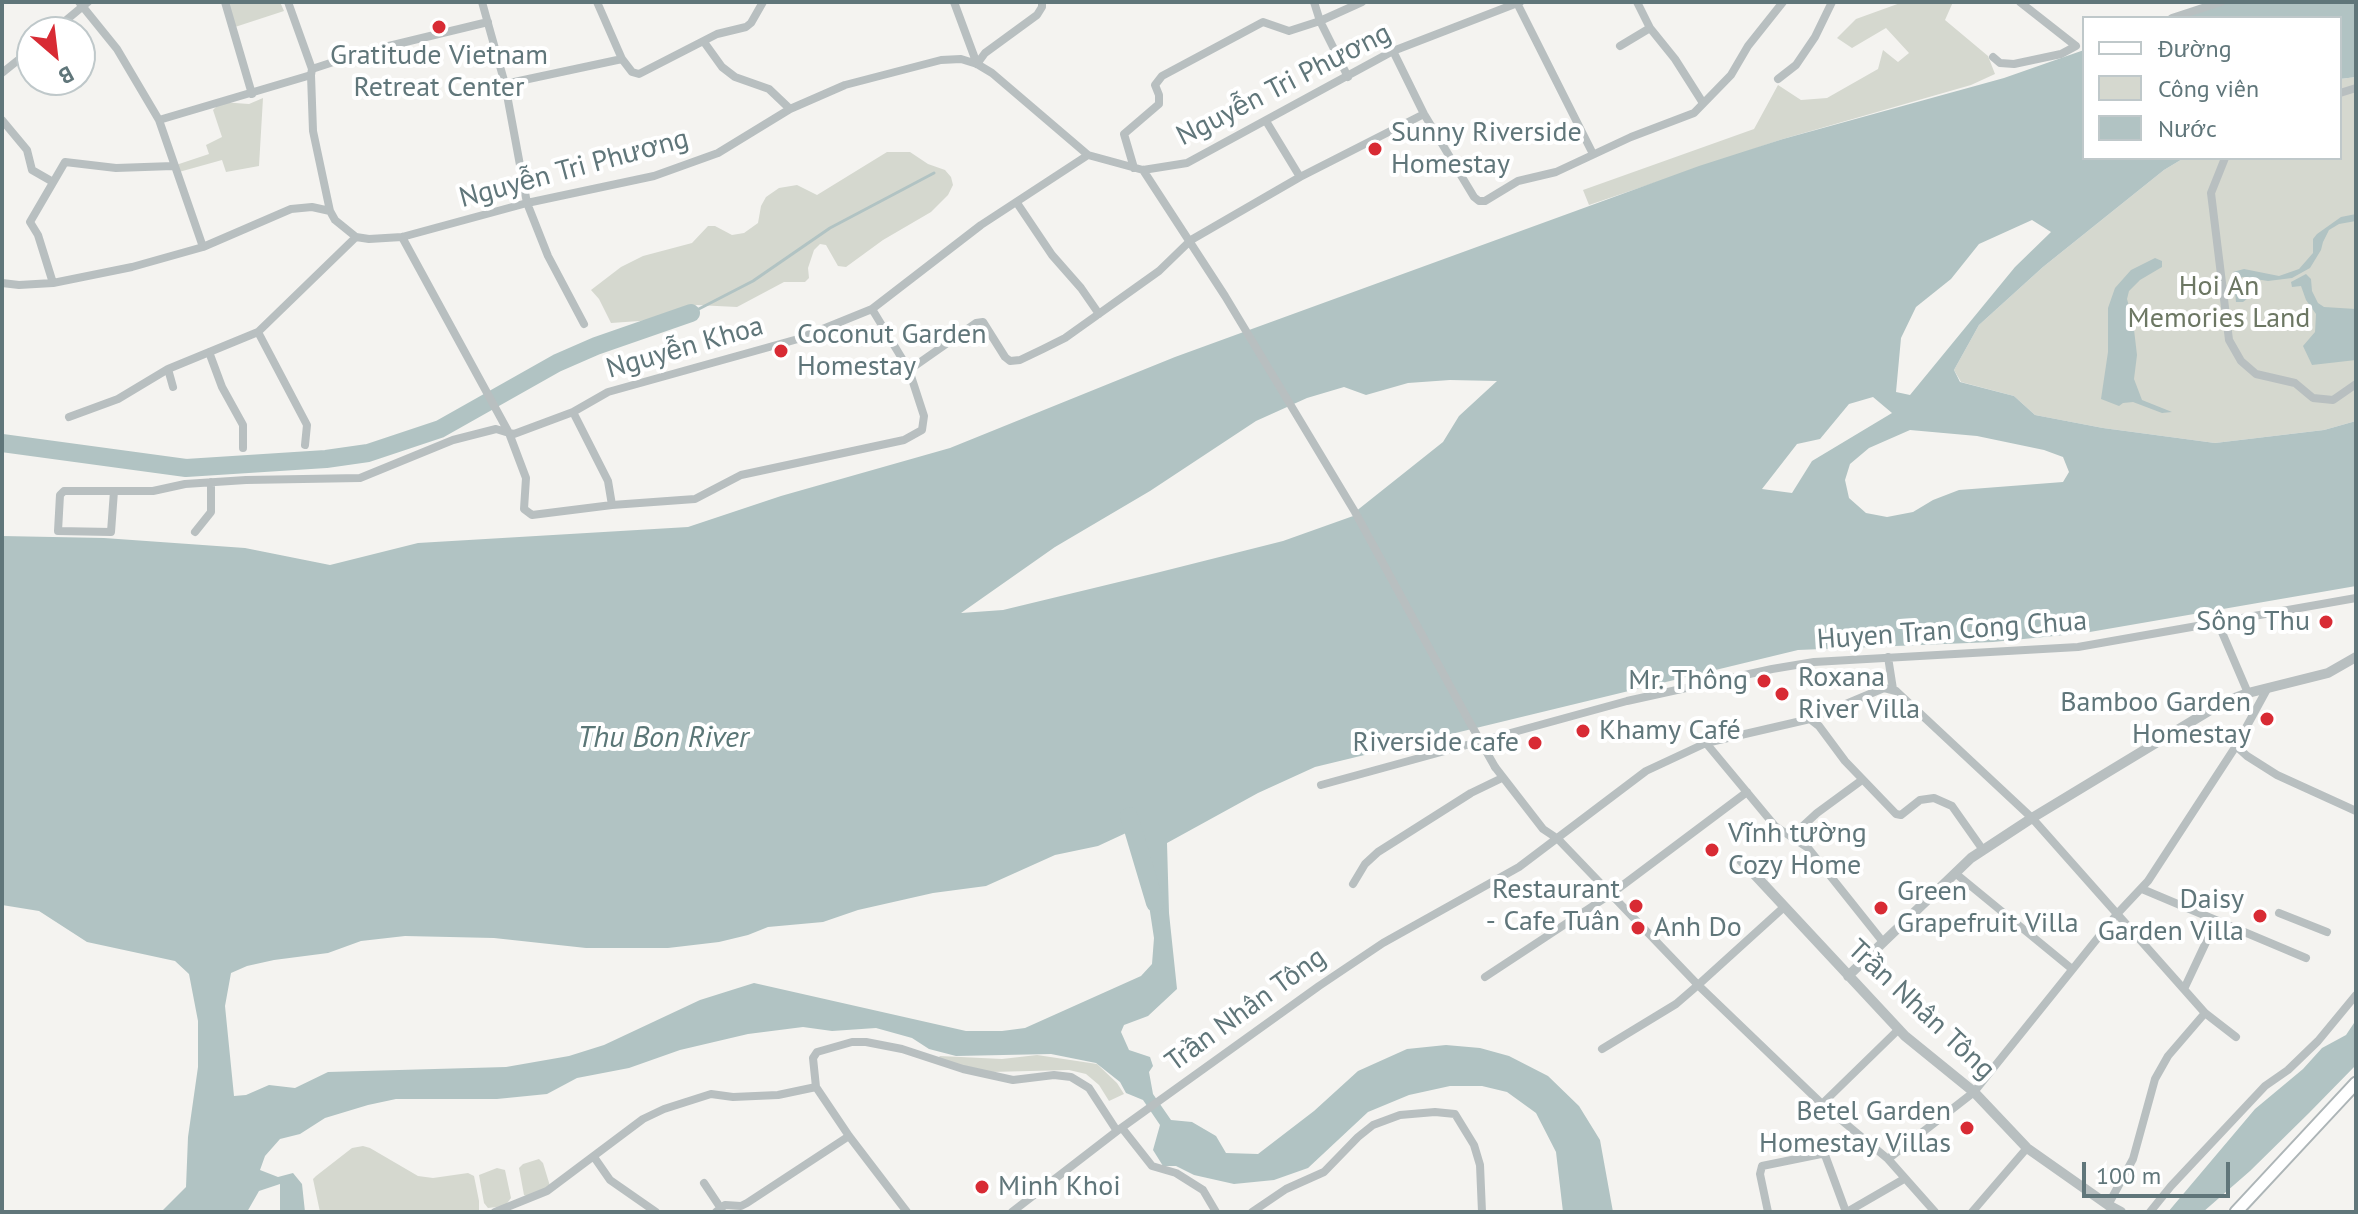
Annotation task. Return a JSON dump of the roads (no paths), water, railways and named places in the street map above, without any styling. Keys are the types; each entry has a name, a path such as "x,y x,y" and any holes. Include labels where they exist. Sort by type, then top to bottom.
{"main road":[{"path":"2236,1212 2356,1083"}],"street":[{"path":"225,2 252,94"},
{"path":"69,417 118,399 168,369 258,332 356,237 335,220 330,211 313,131 312,72 288,2"},
{"path":"597,2 622,59 632,72 639,74 717,34 746,27 763,2"},
{"path":"954,2 977,64"},
{"path":"977,64 985,53 1037,15 1042,2"},
{"path":"1314,2 1348,77"},
{"path":"1362,2 1289,31 1263,22 1159,78 1155,85 1159,104 1124,134 1138,169 1191,240 1355,512 1502,778 1543,829 1558,839 1698,985 1822,1104 1888,1159 1935,1212"},
{"path":"1518,2 1593,154"},
{"name":"Nguyễn Tri Phương","path":"356,237 402,237 527,203 654,176 718,153 790,109 845,85 941,60 961,59 992,73 1088,155 1138,169 1187,163 1393,51 1518,2"},
{"path":"1637,2 1650,28 1675,59 1703,103"},
{"path":"1393,51 1424,114 1479,201 1499,194 1518,181 1556,172 1694,113 1731,75 1748,46 1783,2"},
{"path":"1778,79 1796,65 1815,37 1832,2"},
{"path":"1993,57 2000,63 2014,64 2061,54 2079,46 2020,2"},
{"path":"2178,16 2221,2"},
{"path":"83,3 117,49 159,120 203,247"},
{"path":"486,3 527,203 548,256 584,324"},
{"path":"159,120 252,94 364,52 488,22"},
{"path":"1620,46 1650,28"},
{"path":"704,42 722,67 735,77 769,89 790,109"},
{"path":"505,84 622,59"},
{"path":"909,370 976,323 983,322 1005,357 1013,361 1065,338 1159,271 1191,240 1300,177 1424,114"},
{"path":"2,120 27,150 32,170 53,182"},
{"path":"1266,121 1300,177"},
{"name":"Nguyễn Khoa","path":"114,491 111,532 58,531 60,495 64,491 170,489 185,484 211,482 360,478 453,440 496,429 509,433 522,432 573,412 608,392 798,339 872,309 981,225 1088,155"},
{"path":"2224,160 2211,193 2229,340 2241,361 2256,374 2295,383 2313,398 2333,400 2356,384"},
{"path":"53,283 38,235 30,222 65,162 116,168 173,166"},
{"path":"1017,203 1052,255 1099,314"},
{"path":"2,283 53,283 132,267 203,247 291,209 312,207 330,211"},
{"path":"402,237 509,433 526,478 527,491 523,501 528,514 695,499 741,475 904,440 922,430 924,416 909,370 872,309"},
{"path":"258,332 307,425 305,445"},
{"path":"209,352 222,387 243,425 243,448"},
{"path":"168,369 173,387"},
{"path":"573,412 608,481 612,505"},
{"path":"195,532 211,512 211,482"},
{"name":"Huyen Tran Cong Chua","path":"1321,785 1647,697 1814,662 2078,647 2356,598"},
{"path":"2218,623 2248,693"},
{"path":"1888,657 1893,689 2032,818 2205,1013 2236,1037"},
{"path":"1848,976 1955,873 1983,850 2032,818 2222,703 2248,693 2266,691 2328,673 2356,657"},
{"name":"Trần Nhân Tông","path":"1012,1212 1120,1130 1359,959 1519,867 1646,771 1706,743 1810,719 1884,688 1893,689"},
{"path":"1888,1159 1974,1092 2117,914 2142,889 2236,746 2266,691"},
{"path":"1810,719 1862,780 1898,815 1927,798 1952,806 1983,850"},
{"path":"1706,743 1775,826 1808,848 1883,942"},
{"path":"2236,746 2277,775 2356,811"},
{"path":"1353,884 1365,864 1378,852 1471,793 1502,778"},
{"path":"1791,837 1817,813 1862,780"},
{"path":"1485,977 1611,894 1747,792"},
{"name":"Trần Nhân Tông","path":"1741,860 1899,1029 1974,1092 2027,1148 2121,1212"},
{"path":"1955,873 2072,969"},
{"path":"2142,889 2306,958"},
{"path":"1602,1049 1676,1004 1783,908"},
{"path":"2279,913 2327,932"},
{"path":"2184,989 2216,921"},
{"path":"2150,1212 2265,1086 2288,1070 2318,1041 2356,995"},
{"path":"2108,1205 2133,1159 2155,1079 2183,1036 2205,1013"},
{"path":"1822,1104 1899,1029"},
{"path":"907,1212 816,1087 813,1058 817,1052 852,1042 866,1042 1013,1080 1054,1075 1071,1077 1089,1088 1152,1166 1176,1173 1203,1190 1216,1212"},
{"path":"495,1212 547,1191 643,1119 664,1109 711,1094 733,1097 778,1095 816,1087"},
{"path":"1252,1212 1286,1189 1324,1172 1373,1125 1400,1115 1448,1112 1455,1114 1474,1145 1480,1165 1482,1212"},
{"path":"704,1183 718,1210 725,1205 741,1206 849,1136"},
{"path":"1972,1212 2027,1148"},
{"path":"1768,1212 1760,1174 1762,1166 1825,1155 1847,1212 1904,1179"},
{"path":"594,1157 610,1180 656,1212"}],"water":[{"path":"2219,2 2356,2 2356,77 2342,79 2342,16 2180,16"},
{"name":"Thu Bon River","path":"2082,51 2082,160 2181,160 2043,267 1979,325 1954,370 1960,382 2014,396 2035,415 2215,443 2324,430 2356,421 2356,586 2084,633 1993,642 1798,650 1315,767 1258,793 1167,843 1169,913 1177,989 1148,1016 1124,1025 1121,1032 1129,1050 1150,1057 1153,1094 1171,1120 1192,1122 1216,1136 1226,1153 1258,1154 1314,1111 1358,1071 1407,1049 1446,1045 1480,1048 1509,1056 1548,1076 1579,1106 1600,1140 1613,1212 1563,1212 1556,1152 1536,1113 1507,1092 1482,1086 1450,1086 1409,1095 1368,1112 1308,1168 1274,1180 1234,1184 1194,1175 1176,1166 1163,1166 1153,1150 1160,1125 1143,1100 1126,1093 1120,1082 1096,1063 1051,1054 956,1056 929,1049 912,1038 876,1028 832,1031 803,1027 748,1034 680,1050 629,1068 577,1078 547,1094 497,1099 396,1099 368,1105 325,1118 300,1134 280,1139 265,1156 260,1170 278,1177 293,1173 302,1184 305,1212 280,1212 280,1184 259,1191 247,1212 161,1212 186,1187 188,1137 198,1067 198,1021 189,974 175,961 87,942 39,911 2,905 2,536 104,538 245,548 330,565 418,543 688,527 781,496 950,448 1175,357 1699,166 1783,139 2004,78","holes":["2032,220 2051,232 2015,267 1910,395 1896,392 1901,338 1916,307 1951,279 1979,244","1497,381 1459,416 1443,442 1355,512 1356,515 1283,541 1156,573 1003,610 961,613 1055,547 1150,491 1256,421 1307,398 1344,387 1366,395 1408,383","1873,397 1892,413 1812,461 1792,493 1762,489 1797,444 1820,439 1849,404","1910,430 1977,436 2044,450 2063,457 2069,472 2063,482 1959,490 1913,512 1887,517 1866,513 1849,498 1845,480 1850,464 1869,448","1126,833 1144,845 1149,856 1147,892 1154,938 1152,964 1141,976 1025,1028 966,1031 754,983 700,1000 604,1045 569,1056 506,1067 328,1072 295,1088 269,1085 246,1095 234,1096 225,1006 231,973 247,966 328,953 361,941 405,936 494,938 586,948 668,948 719,942 768,927 823,922 858,910 933,893 986,886 1055,855 1098,846"]},
{"path":"2356,214 2356,221 2339,224 2329,230 2310,268 2292,278 2268,281 2242,277 2239,282 2248,298 2236,302 2233,272 2244,269 2279,276 2299,269 2313,253 2313,239 2317,234 2341,217"},
{"path":"2155,258 2162,261 2162,267 2140,280 2129,291 2127,299 2137,355 2134,379 2142,400 2172,412 2162,413 2133,402 2119,406 2101,399 2108,352 2108,308 2115,288 2131,270"},
{"path":"2306,274 2311,279 2318,303 2324,307 2356,309 2356,360 2312,365 2303,346 2315,332 2316,314 2301,286 2292,287 2291,282"},
{"path":"2356,1020 2356,1065 2309,1113 2203,1212 2168,1212 2255,1109 2303,1069 2322,1048 2346,1035"}],"waterway":[{"path":"691,313 753,281 830,228 934,173"},
{"path":"2,443 186,468 326,459 368,453 440,429 557,363 596,346 691,313"},
{"path":"1129,816 1155,903"}],"place":[{"name":"Gratitude Vietnam Retreat Center","path":"439,27"},
{"name":"Sunny Riverside Homestay","path":"1375,149"},
{"name":"Coconut Garden Homestay","path":"781,351"},
{"name":"Sông Thu","path":"2326,622"},
{"name":"Mr. Thông","path":"1764,681"},
{"name":"Roxana River Villa","path":"1782,694"},
{"name":"Bamboo Garden Homestay","path":"2267,719"},
{"name":"Khamy Café","path":"1583,731"},
{"name":"Riverside cafe","path":"1535,743"},
{"name":"Vĩnh tường Cozy Home","path":"1712,850"},
{"name":"Restaurant - Cafe Tuân","path":"1636,906"},
{"name":"Green Grapefruit Villa","path":"1881,908"},
{"name":"Daisy Garden Villa","path":"2260,916"},
{"name":"Anh Do","path":"1638,928"},
{"name":"Betel Garden Homestay Villas","path":"1967,1128"},
{"name":"Minh Khoi","path":"982,1187"}],"park label":[{"name":"Hoi An Memories Land","path":"2219,303"}]}
